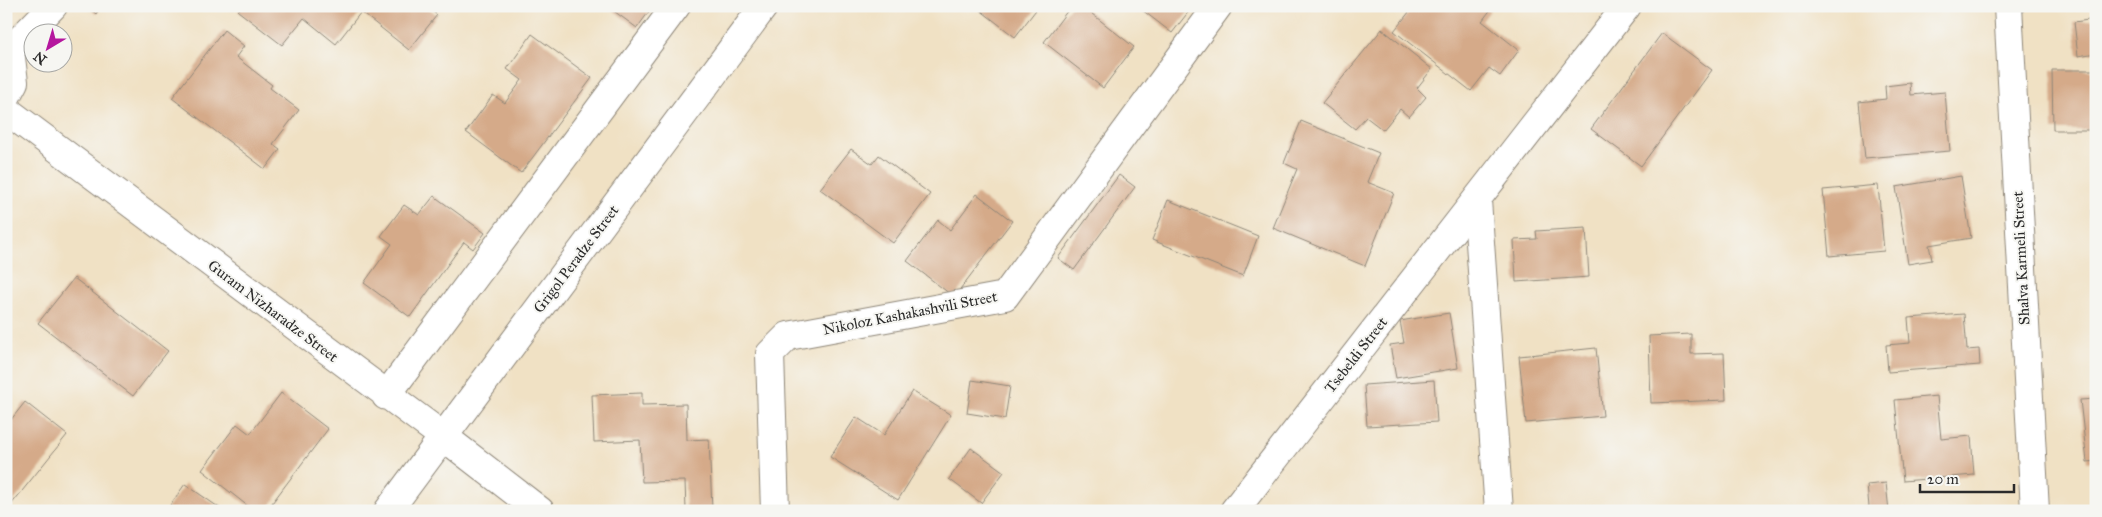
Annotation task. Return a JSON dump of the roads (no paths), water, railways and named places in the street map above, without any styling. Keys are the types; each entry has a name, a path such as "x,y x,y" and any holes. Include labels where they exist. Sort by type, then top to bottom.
{"street":[{"path":"6,97 14,82 10,50 53,6"},
{"path":"386,396 676,6"},
{"name":"Grigol Peradze Street","path":"388,511 764,6"},
{"name":"Nikoloz Kashakashvili Street","path":"775,511 770,354 788,336 1005,296 1218,6"},
{"name":"Tsebeldi Street","path":"1234,511 1627,6"},
{"name":"Shalva Karmeli Street","path":"2008,6 2035,511"},
{"name":"Guram Nizharadze Street","path":"6,110 386,396 444,437 540,511"},
{"path":"1476,200 1499,511"}]}
